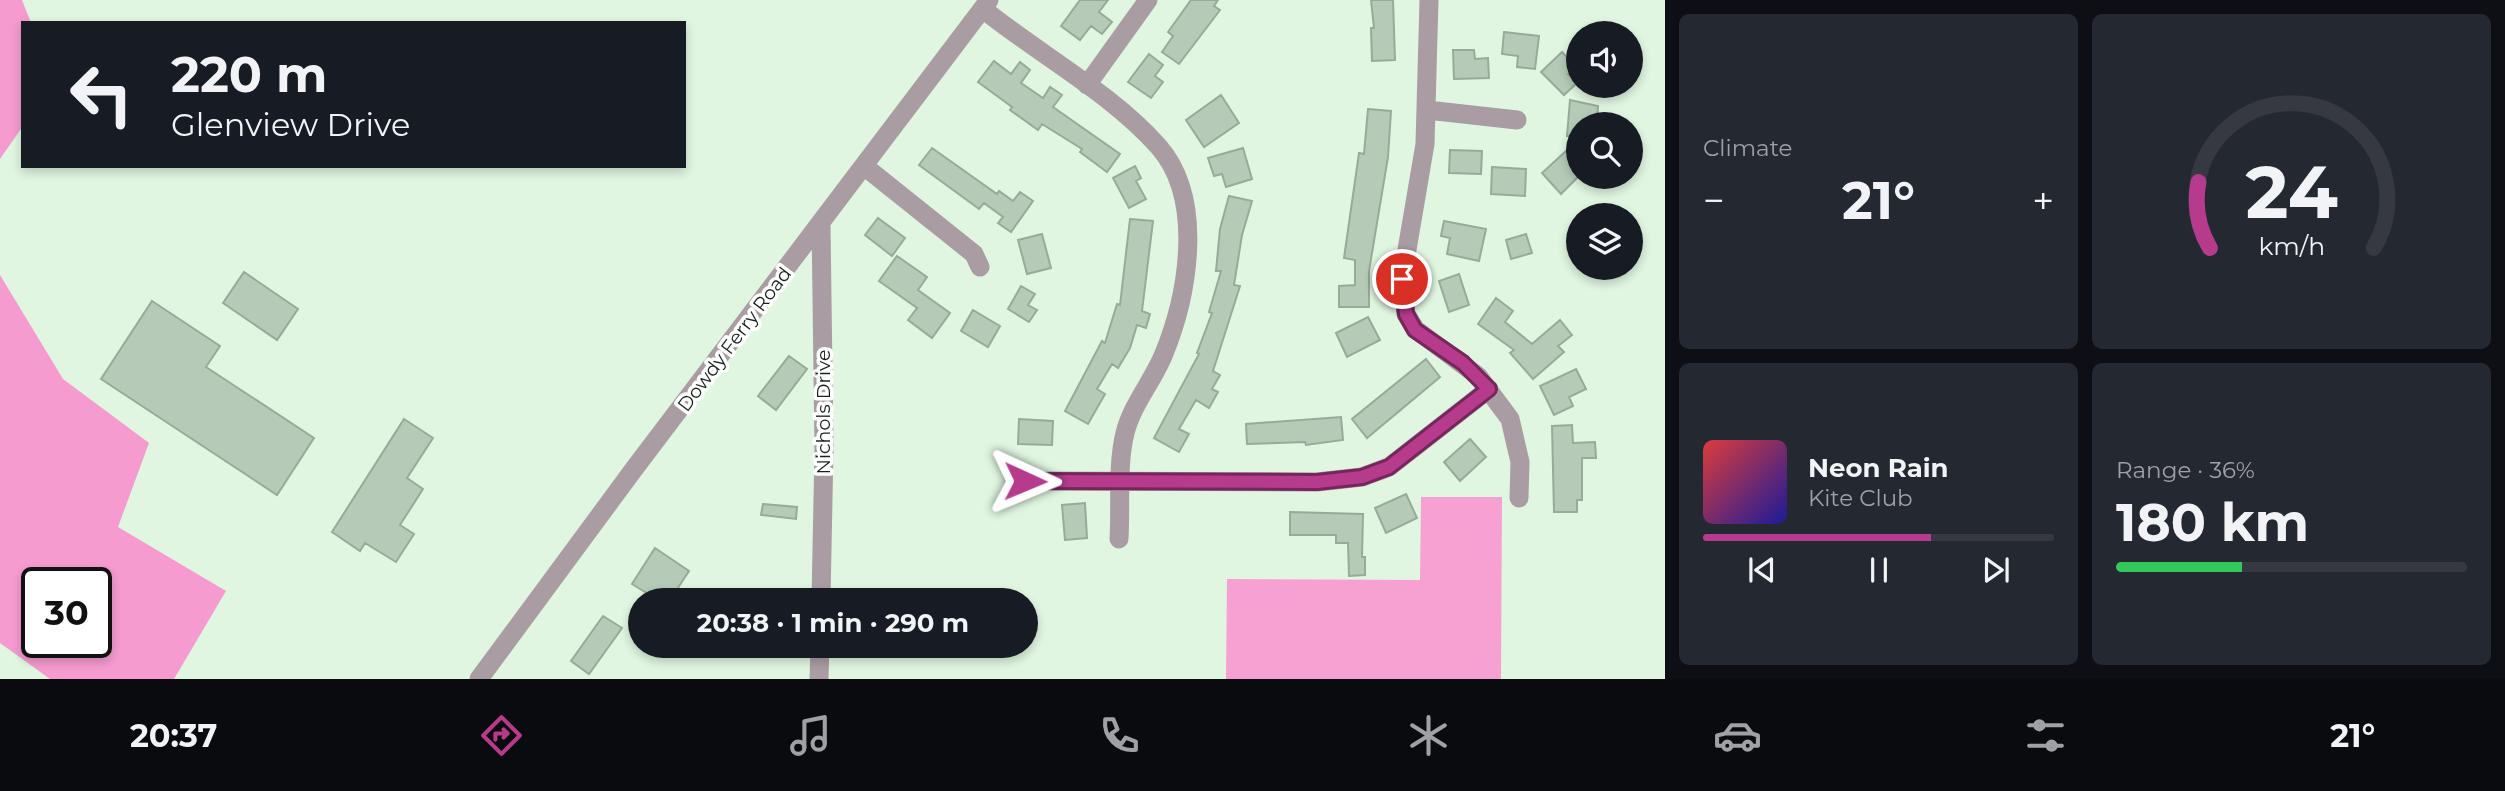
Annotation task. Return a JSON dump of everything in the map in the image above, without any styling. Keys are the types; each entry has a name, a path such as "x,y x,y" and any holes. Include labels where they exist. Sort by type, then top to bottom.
{"street":[{"path":"1087,85 1148,0"},
{"path":"1429,0 1425,144 1402,279 1406,314 1415,330 1463,363 1489,389 1510,419 1516,437 1519,498"},
{"path":"986,5 1122,111 1160,149 1180,182 1185,202 1187,232 1178,306 1162,358 1125,432 1119,539"},
{"name":"Dowdy Ferry Road","path":"479,679 986,5"},
{"path":"1427,110 1517,120"},
{"path":"864,166 974,254 979,267"},
{"name":"Nichols Drive","path":"821,224 824,447 821,588"},
{"path":"1025,481 1317,482 1362,477 1399,460 1489,389"},
{"path":"819,679 820,658"}],"shaded area":[{"path":"0,0 22,0 30,21 21,21 21,129 0,159"},
{"path":"0,275 63,379 149,443 118,527 226,591 174,679 50,679 0,643"},
{"path":"1421,497 1502,497 1501,679 1226,679 1227,579 1420,580"}],"building":[{"path":"1080,0 1108,0 1099,12 1112,22 1102,34 1091,26 1080,40 1061,26"},
{"path":"1191,0 1218,0 1214,6 1220,10 1179,64 1162,52 1173,36 1168,32"},
{"path":"1371,0 1393,0 1395,60 1372,61 1371,28 1374,28"},
{"path":"1504,32 1539,36 1535,69 1517,67 1518,56 1502,54"},
{"path":"1453,50 1474,50 1475,59 1488,58 1489,78 1454,79"},
{"path":"1562,52 1566,56 1566,93 1564,95 1541,72"},
{"path":"1149,54 1163,65 1155,76 1163,82 1151,98 1128,82"},
{"path":"994,61 1011,74 1020,62 1030,70 1021,83 1043,98 1050,87 1062,95 1053,107 1120,154 1107,172 1080,152 1082,149 1042,124 1038,130 978,82"},
{"path":"1221,95 1239,123 1204,147 1186,120"},
{"path":"1570,100 1598,106 1598,112 1569,112"},
{"path":"1368,109 1391,111 1388,157 1369,271 1369,307 1339,307 1339,286 1355,285 1355,260 1344,258 1359,153 1364,154"},
{"path":"932,148 997,194 999,191 1013,201 1020,192 1033,201 1011,232 998,223 1003,217 984,203 979,209 919,165"},
{"path":"1243,148 1252,179 1226,187 1222,174 1214,176 1208,158"},
{"path":"1450,150 1482,151 1481,174 1449,173"},
{"path":"1566,151 1566,189 1561,194 1542,173"},
{"path":"1135,166 1141,178 1136,181 1146,199 1129,208 1113,178"},
{"path":"1492,167 1526,169 1525,196 1491,194"},
{"path":"1229,196 1252,201 1242,235 1234,285 1240,286 1213,371 1220,375 1212,389 1218,392 1209,408 1196,400 1179,429 1189,434 1179,452 1154,438 1199,354 1197,353 1212,313 1209,312 1221,271 1216,271 1220,229"},
{"path":"878,218 905,238 892,256 865,235"},
{"path":"1130,219 1153,221 1142,311 1150,314 1146,328 1137,325 1130,348 1118,368 1112,364 1097,389 1105,394 1088,424 1065,411 1102,341 1105,343 1117,304 1120,305"},
{"path":"1444,221 1486,229 1479,261 1447,254 1450,238 1441,236"},
{"path":"1042,234 1051,268 1027,274 1018,240"},
{"path":"1526,234 1532,253 1511,259 1506,240"},
{"path":"897,256 927,277 918,290 950,313 932,338 908,320 917,308 879,281"},
{"path":"244,272 298,309 277,340 223,303"},
{"path":"1459,274 1469,305 1449,312 1439,281"},
{"path":"1021,286 1035,294 1028,305 1037,310 1029,322 1008,309"},
{"path":"1496,298 1513,311 1505,322 1532,344 1560,320 1572,335 1558,346 1564,352 1533,379 1510,353 1514,350 1478,324"},
{"path":"152,301 220,346 206,367 314,438 277,495 101,379"},
{"path":"973,310 1000,326 988,347 961,331"},
{"path":"1368,317 1380,340 1347,357 1336,333"},
{"path":"789,356 807,369 776,410 758,396"},
{"path":"1426,359 1440,377 1367,438 1352,419"},
{"path":"1576,369 1586,389 1569,397 1573,406 1554,415 1540,386"},
{"path":"1341,417 1343,440 1306,445 1305,442 1247,444 1246,424"},
{"path":"404,419 433,438 407,478 423,489 400,525 414,534 396,562 365,543 360,551 332,532"},
{"path":"1019,419 1053,421 1052,445 1018,444"},
{"path":"1572,425 1573,443 1595,442 1596,458 1582,458 1582,500 1577,500 1577,512 1554,512 1552,426"},
{"path":"1470,439 1486,457 1460,481 1444,462"},
{"path":"1406,494 1417,518 1386,533 1375,508"},
{"path":"1085,503 1087,538 1065,540 1062,505"},
{"path":"763,504 797,507 796,519 761,515"},
{"path":"1290,512 1363,514 1362,557 1365,557 1365,575 1349,576 1348,543 1336,543 1336,535 1290,535"},
{"path":"655,548 689,571 678,588 638,588 632,584"},
{"path":"603,616 622,628 589,674 571,661"}],"route":[{"path":"1025,481 1317,482 1362,477 1389,467 1489,389 1463,363 1415,330 1406,314 1402,279"}]}
